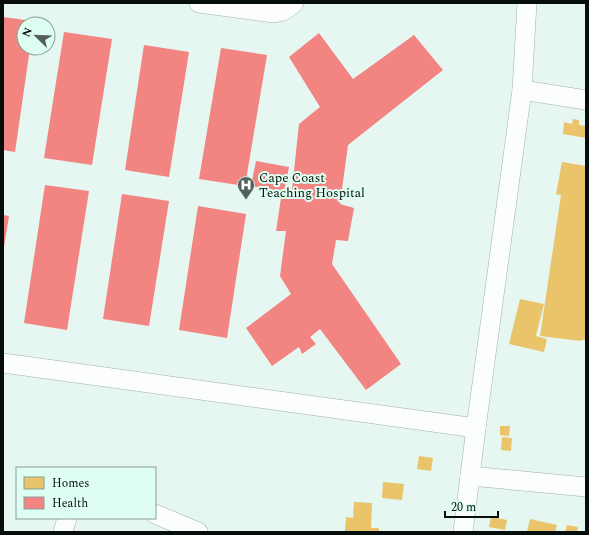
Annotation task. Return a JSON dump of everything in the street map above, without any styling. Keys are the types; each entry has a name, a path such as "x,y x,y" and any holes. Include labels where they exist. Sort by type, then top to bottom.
{"street":[{"path":"199,3 274,13 283,11 294,3"},
{"path":"463,532 522,90 527,3"},
{"path":"522,90 586,100"},
{"path":"3,363 476,428"},
{"path":"470,476 586,487"},
{"path":"156,514 198,532"},
{"path":"63,532 67,519"}],"building: Homes":[{"path":"573,119 579,120 579,125 586,126 586,138 563,134 564,122 572,124"},
{"path":"562,162 586,166 586,340 581,341 540,336 561,195 556,194"},
{"path":"520,299 544,304 536,336 547,339 544,352 509,344"},
{"path":"500,426 510,426 509,436 500,435"},
{"path":"502,437 512,438 511,451 501,450"},
{"path":"419,456 433,458 431,471 417,469"},
{"path":"383,482 404,484 402,500 382,498"},
{"path":"354,502 372,503 371,528 379,528 379,532 345,532 346,517 353,518"},
{"path":"491,517 507,520 505,530 489,527"},
{"path":"530,519 557,525 555,532 527,532"},
{"path":"567,525 578,527 577,532 565,532"}],"building: Health":[{"path":"3,17 16,19 16,56 29,56 15,152 3,150"},
{"path":"64,32 112,39 92,165 44,158"},
{"path":"319,33 353,79 414,35 443,70 348,145 340,204 354,208 348,241 336,240 332,264 401,364 366,390 320,329 310,337 316,344 302,354 299,347 272,366 246,328 291,294 280,276 286,231 276,231 281,198 291,199 299,124 320,107 289,57"},
{"path":"144,45 189,52 169,177 125,170"},
{"path":"221,48 267,55 245,186 199,179"},
{"path":"256,161 289,167 284,192 251,186"},
{"path":"45,185 89,191 67,330 24,323"},
{"path":"122,194 169,201 149,326 103,319"},
{"path":"198,206 246,214 227,338 179,330"},
{"path":"3,215 9,216 4,247 3,247"}],"place":[{"name":"Cape Coast Teaching Hospital","path":"246,200"}]}
